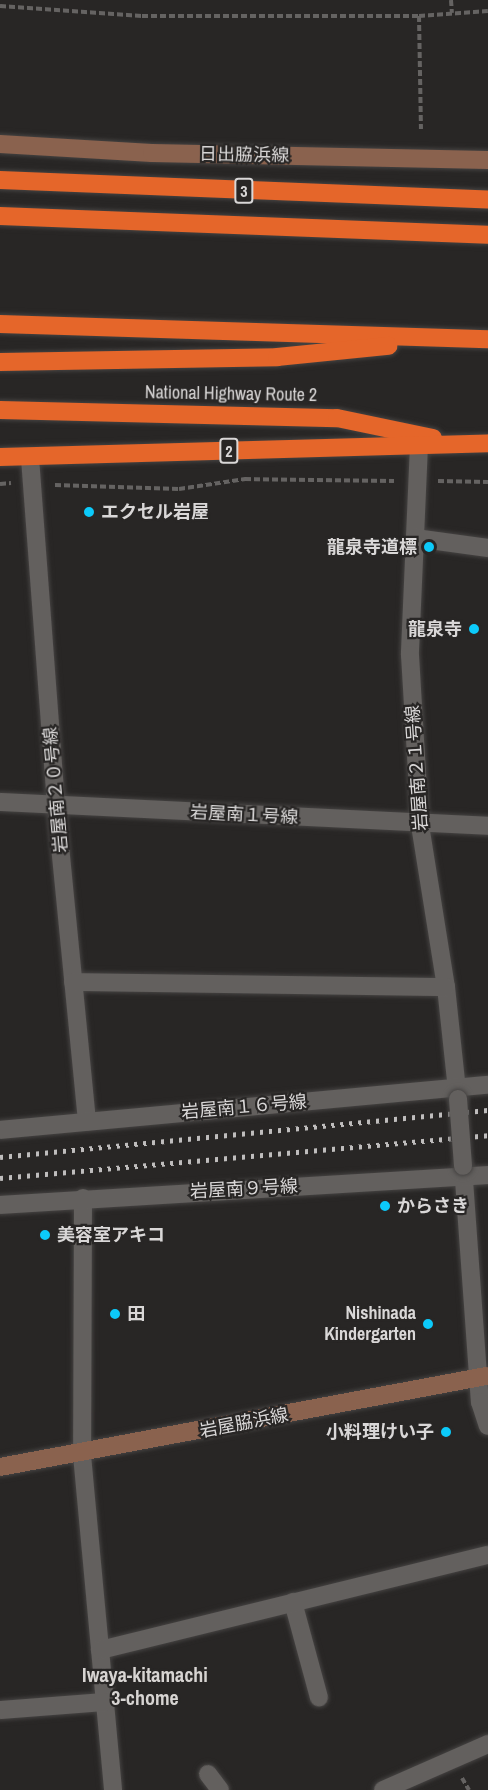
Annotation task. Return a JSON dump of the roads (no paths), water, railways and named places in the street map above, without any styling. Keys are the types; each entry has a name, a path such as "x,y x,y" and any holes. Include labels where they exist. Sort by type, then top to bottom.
{"highway":[{"name":"3","path":"0,180 488,200"},
{"name":"3","path":"0,216 488,235"},
{"name":"National Highway Route 2","path":"0,324 488,339"},
{"name":"National Highway Route 2","path":"0,362 278,357 457,339"},
{"name":"National Highway Route 2","path":"0,410 337,418 458,443"},
{"name":"National Highway Route 2","path":"0,457 30,458 488,443"}],"street":[{"name":"日出脇浜線","path":"0,144 152,153 488,160"},
{"name":"岩屋南２１号線","path":"418,445 410,655 420,825 446,987 458,1094 463,1172 483,1377 480,1402 488,1426"},
{"name":"岩屋南２０号線","path":"30,458 56,805 87,1121"},
{"path":"415,538 488,548"},
{"name":"岩屋南１号線","path":"0,802 420,825 488,826"},
{"path":"73,982 446,987"},
{"name":"岩屋南１６号線","path":"0,1130 87,1121 458,1094 488,1085"},
{"name":"岩屋南９号線","path":"0,1205 463,1172 488,1175"},
{"path":"83,1198 81,1455 113,1790"},
{"name":"岩屋脇浜線","path":"0,1467 81,1455 483,1377"},
{"path":"100,1650 488,1555"},
{"path":"293,1602 319,1698"},
{"path":"0,1710 105,1702"},
{"path":"383,1790 488,1744"},
{"path":"208,1774 220,1790"}],"railway":[{"path":"0,1157 488,1110"},
{"path":"0,1178 488,1135"}],"place":[{"name":"エクセル岩屋","path":"89,512"},
{"name":"龍泉寺道標","path":"429,547"},
{"name":"龍泉寺","path":"474,629"},
{"name":"からさき","path":"385,1206"},
{"name":"美容室アキコ","path":"45,1235"},
{"name":"田","path":"115,1314"},
{"name":"Nishinada Kindergarten","path":"428,1324"},
{"name":"小料理けい子","path":"446,1432"}],"district":[{"name":"Iwaya-kitamachi 3-chome","path":"145,1686"}]}
